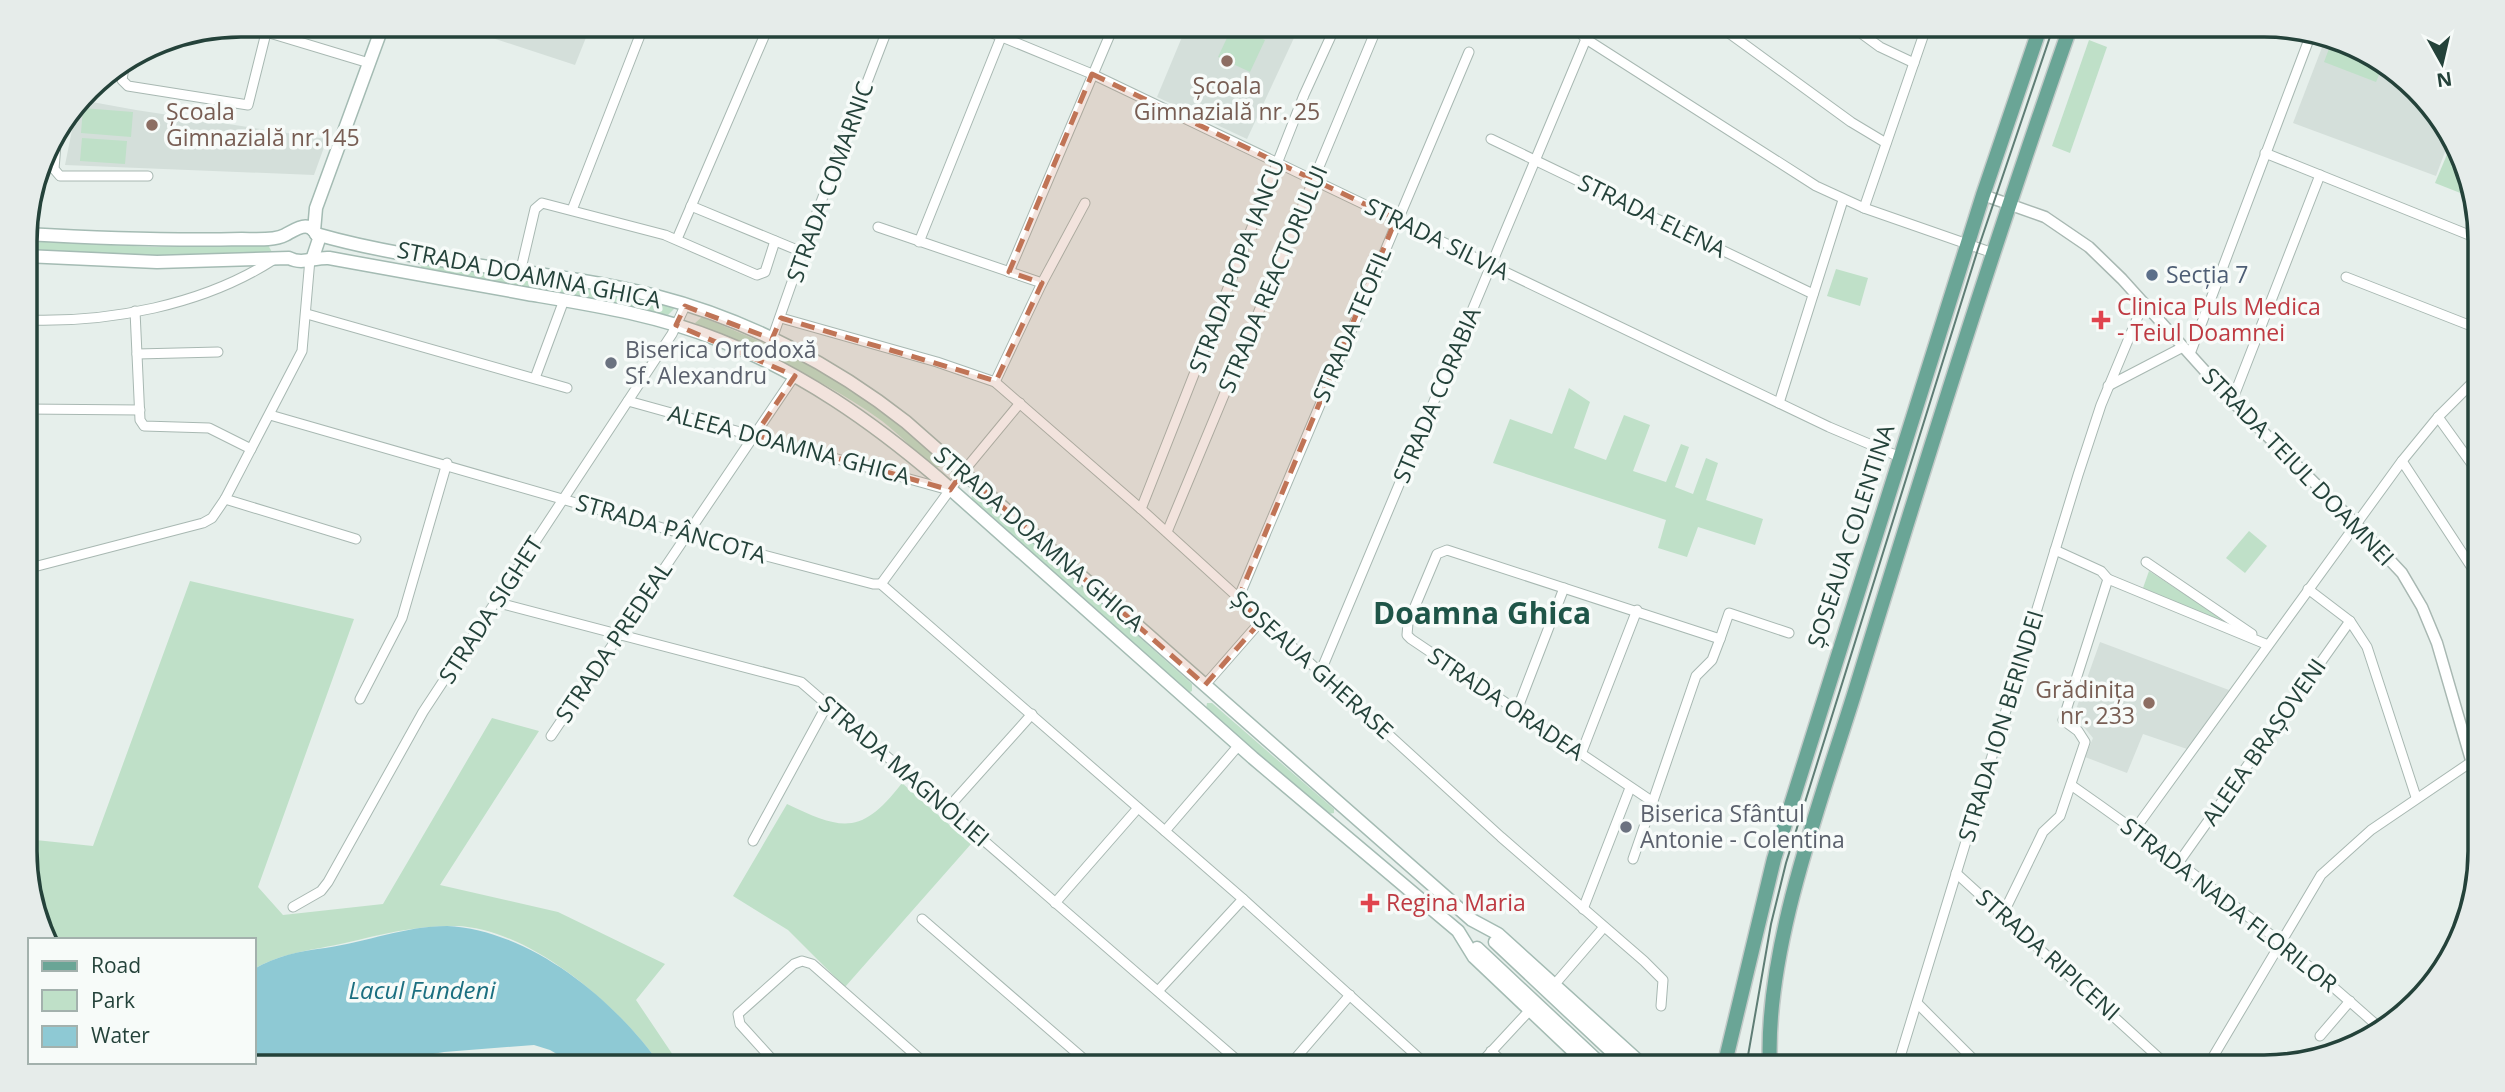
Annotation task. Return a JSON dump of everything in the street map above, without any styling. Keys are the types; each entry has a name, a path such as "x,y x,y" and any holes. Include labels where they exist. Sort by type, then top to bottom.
{"main road":[{"path":"312,258 319,246 315,232 316,208 378,37"},
{"name":"ȘOSEAUA COLENTINA","path":"1727,1055 1771,869 1967,245 2037,37"},
{"path":"1771,1055 1773,1002 1802,865 1993,253 2066,37"},
{"path":"37,235 183,241 285,235 300,226 316,208"},
{"name":"STRADA DOAMNA GHICA","path":"300,226 315,232 415,253 625,290 685,306 772,339 840,375 881,402 963,472 1472,920 1498,934 1632,1055"},
{"path":"285,235 283,247 289,258"},
{"path":"411,273 415,253"},
{"name":"STRADA DOAMNA GHICA","path":"37,257 157,262 289,258 302,262 312,258 411,273 612,308 676,325 740,348 795,376 871,423 950,490 1239,746 1458,931 1474,957 1529,1011 1583,1055"},
{"path":"1472,920 1614,1055"},
{"path":"1458,931 1586,1055"}],"street":[{"path":"123,74 122,80 128,86 248,105 265,37"},
{"path":"293,37 369,63"},
{"path":"572,211 639,37"},
{"path":"677,239 763,37"},
{"name":"STRADA COMARNIC","path":"772,339 884,37"},
{"path":"919,242 1001,37"},
{"name":"STRADA SILVIA","path":"1009,37 1278,162 1779,403 1900,457"},
{"path":"1009,272 1108,37"},
{"name":"STRADA POPA IANCU","path":"1142,509 1278,162 1331,37"},
{"name":"STRADA REACTORULUI","path":"1167,532 1373,37"},
{"path":"1736,37 1851,122 1886,144"},
{"path":"1867,37 1880,47 1914,63"},
{"path":"1864,208 1923,37"},
{"path":"1586,39 1816,186 1864,208 1993,253"},
{"name":"STRADA CORABIA","path":"1320,673 1586,39"},
{"path":"2108,386 2187,351 2308,42"},
{"name":"STRADA TEOFIL","path":"1238,599 1396,219 1469,52"},
{"name":"STRADA ELENA","path":"1491,139 1813,294"},
{"path":"2265,153 2468,234"},
{"path":"55,158 54,169 60,176 148,176"},
{"path":"2232,401 2320,175"},
{"name":"STRADA TEIUL DOAMNEI","path":"1983,195 2045,217 2079,239 2144,302 2232,401 2402,573 2422,607 2437,643 2468,734"},
{"path":"1779,403 1843,200"},
{"path":"995,382 1042,283 1085,203"},
{"path":"520,273 537,206 545,204 677,239 757,275 765,272 775,241"},
{"path":"691,206 803,252"},
{"path":"878,228 1042,283"},
{"path":"37,566 203,523 215,514 302,351 312,258"},
{"path":"37,319 135,311 215,290 273,260"},
{"path":"2346,277 2468,325"},
{"path":"535,378 564,300"},
{"name":"STRADA ION BERINDEI","path":"1901,1055 2108,386 2144,302"},
{"name":"STRADA SIGHET","path":"293,907 321,891 328,882 393,763 495,602 628,401 685,306"},
{"path":"135,311 140,410 144,426 209,428 251,449"},
{"path":"307,314 568,388"},
{"name":"ȘOSEAUA GHERASE","path":"780,318 937,362 995,382 1142,509 1261,621 1659,975 1664,987 1661,1006"},
{"path":"137,354 218,352"},
{"name":"STRADA PREDEAL","path":"551,736 795,376"},
{"path":"2135,830 2402,461 2438,417 2468,387"},
{"name":"ALEEA DOAMNA GHICA","path":"628,401 950,490"},
{"path":"881,584 963,472 1020,403"},
{"path":"37,409 140,410"},
{"name":"STRADA PÂNCOTA","path":"270,415 447,463 687,535 881,584 1243,899 1416,1055"},
{"path":"2438,417 2468,459"},
{"path":"2402,461 2468,559"},
{"path":"360,699 402,618 447,463"},
{"path":"225,499 356,539"},
{"name":"STRADA ORADEA","path":"1653,802 1411,639 1407,635 1408,622 1437,554 1442,551 1637,610 1720,639"},
{"path":"2055,551 2101,571 2108,579 2268,645"},
{"path":"2146,562 2268,645"},
{"path":"2003,914 2043,832 2060,816 2085,742 2078,730 2063,720 2108,579"},
{"path":"1517,710 1564,588"},
{"path":"2308,589 2350,621 2367,647 2416,797"},
{"name":"STRADA MAGNOLIEI","path":"495,602 801,682 1231,1055"},
{"path":"1581,754 1637,610"},
{"path":"1633,859 1696,676 1712,660 1729,613 1789,633"},
{"path":"1205,685 1261,621"},
{"name":"ALEEA BRAȘOVENI","path":"2179,862 2350,621"},
{"path":"753,841 827,705"},
{"path":"947,809 1032,714"},
{"path":"1165,831 1239,746"},
{"path":"2214,1055 2306,896 2333,862 2416,797 2468,763"},
{"name":"STRADA NADA FLORILOR","path":"2071,785 2179,862 2281,940 2374,1023"},
{"path":"1583,909 1630,789"},
{"path":"1055,903 1138,808"},
{"name":"STRADA RIPICENI","path":"1956,873 2156,1055"},
{"path":"1158,991 1243,899"},
{"path":"922,919 1079,1055"},
{"path":"1555,984 1604,927"},
{"path":"768,1055 740,1024 738,1014 744,1006 802,961 812,964 916,1055"},
{"path":"1298,1055 1350,995"},
{"path":"2320,1036 2350,1001"},
{"path":"1917,1003 1968,1055"},
{"path":"1488,1055 1529,1011"},
{"path":"1491,1051 1495,1055"}],"highlighted area":[{"path":"1092,74 1396,219 1238,599 1261,621 1205,685 963,472 950,490 755,435 795,376 676,325 685,306 772,339 781,318 996,381 1042,283 1009,272"}],"shaded area":[{"path":"489,37 586,37 575,65"},
{"name":"Școala Gimnazială nr. 25","path":"1182,37 1294,37 1247,139 1157,97"},
{"path":"2323,46 2343,52 2366,64 2389,79 2407,94 2407,98 2411,98 2426,116 2446,149 2436,176 2293,123"},
{"name":"Școala Gimnazială nr.145","path":"91,102 327,139 314,175 65,165 73,125"},
{"name":"Grădinița nr. 233","path":"2100,642 2229,690 2187,749 2143,734 2127,773 2085,757 2093,738 2074,715"}],"green space":[{"path":"1227,37 1259,37 1265,40 1250,72 1218,57"},
{"path":"2089,40 2107,47 2070,153 2052,146"},
{"path":"2329,48 2343,52 2380,73 2376,82 2324,62"},
{"path":"86,108 133,112 131,137 81,133 83,112"},
{"path":"82,138 127,141 125,164 80,161"},
{"path":"2448,152 2462,194 2435,183"},
{"path":"37,242 155,247 268,245 272,252 147,257 37,251"},
{"path":"424,261 647,299 672,306 674,309 668,315 422,271 420,263"},
{"path":"1836,269 1868,278 1860,306 1827,296"},
{"path":"702,317 787,354 841,384 893,418 932,450 943,465 934,469 882,421 839,393 770,357 699,326 695,323"},
{"path":"1569,388 1590,402 1574,448 1606,460 1624,415 1650,425 1633,471 1666,482 1681,444 1689,447 1675,487 1693,494 1706,458 1718,463 1706,500 1763,519 1755,545 1698,527 1687,557 1658,548 1666,520 1493,463 1510,419 1552,434"},
{"path":"972,494 978,494 1192,684 1192,691 1188,693 971,502"},
{"path":"2249,531 2267,546 2245,573 2226,558"},
{"path":"2149,571 2240,630 2143,588"},
{"path":"190,581 354,619 258,887 283,915 383,904 492,718 539,731 440,885 558,912 665,964 636,1000 673,1055 653,1055 599,997 544,956 485,930 442,926 400,931 287,955 256,968 256,938 56,938 38,878 37,840 93,846"},
{"path":"1207,703 1212,703 1334,809 1334,813 1328,814 1206,709"},
{"path":"902,783 971,844 845,987 788,930 733,896 787,804 823,819 850,823 863,820 875,812"}],"water":[{"name":"Lacul Fundeni","path":"431,927 478,930 510,940 540,955 596,994 653,1055 559,1055 534,1045 427,1055 256,1055 256,968 280,957 297,953"}],"tram line":[{"path":"1748,1055 1771,924 1786,863 1978,249 2050,37"}],"place":[{"name":"Școala Gimnazială nr. 25","path":"1227,61"},
{"name":"Școala Gimnazială nr.145","path":"152,125"},
{"name":"Secția 7","path":"2152,275"},
{"name":"Clinica Puls Medica - Teiul Doamnei","path":"2101,320"},
{"name":"Biserica Ortodoxă Sf. Alexandru","path":"611,363"},
{"name":"Grădinița nr. 233","path":"2149,703"},
{"name":"Biserica Sfântul Antonie - Colentina","path":"1626,827"},
{"name":"Regina Maria","path":"1370,903"}],"district":[{"name":"Doamna Ghica","path":"1482,614"}]}
